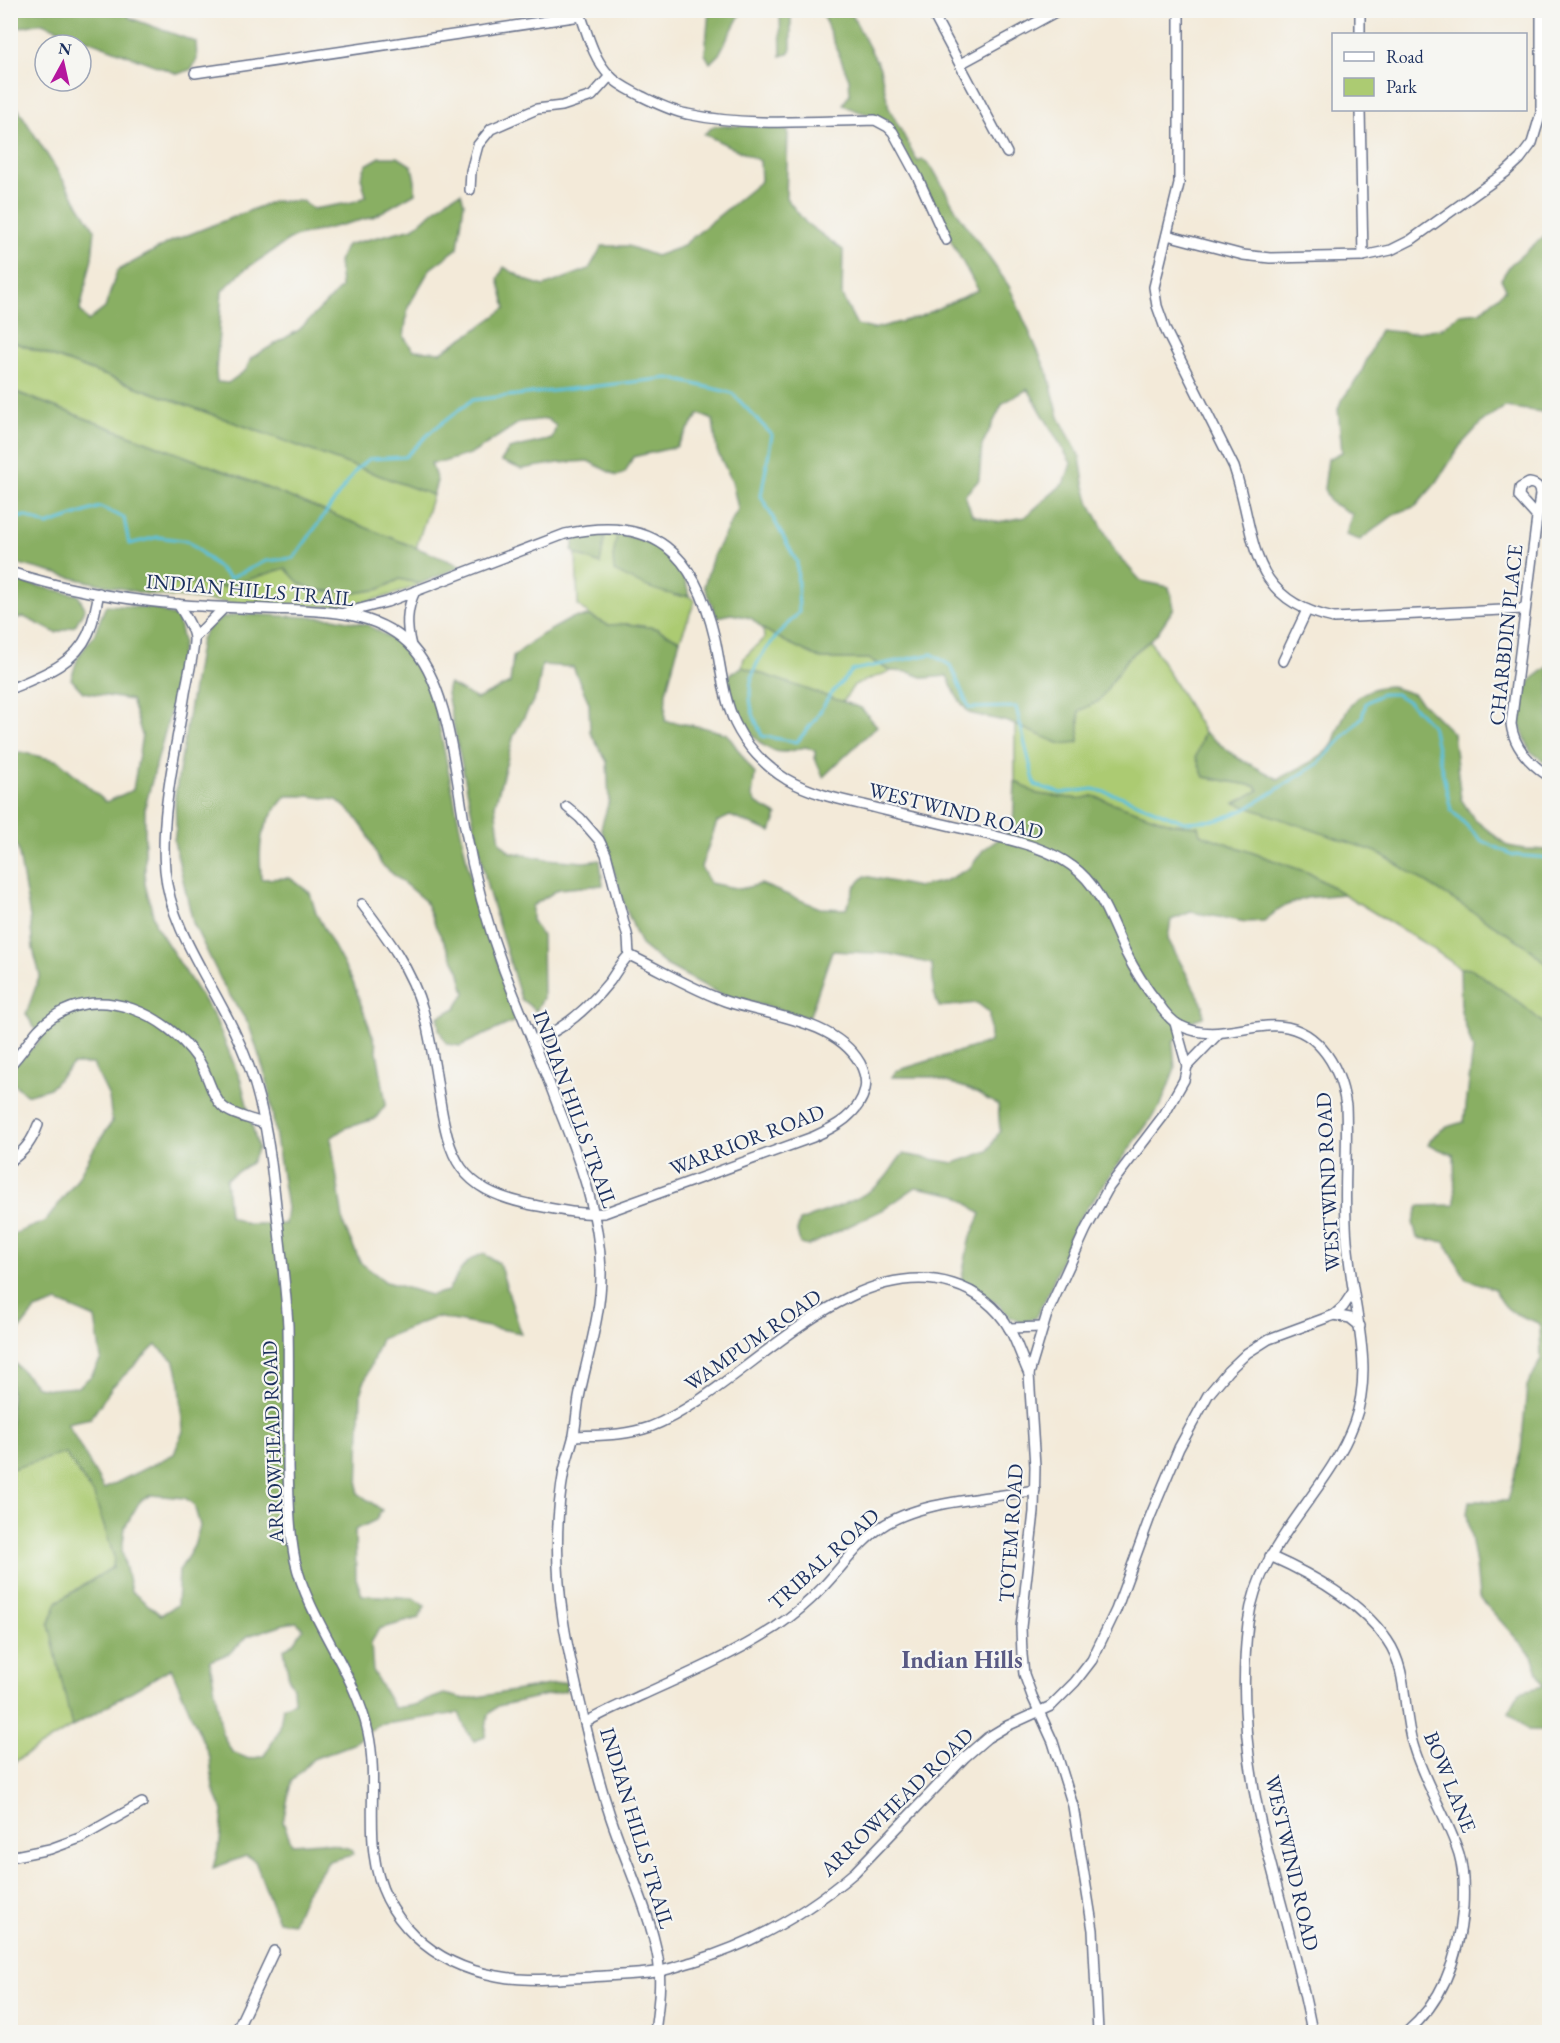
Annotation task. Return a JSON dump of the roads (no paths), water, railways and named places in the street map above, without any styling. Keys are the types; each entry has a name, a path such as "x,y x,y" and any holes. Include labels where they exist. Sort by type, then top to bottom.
{"street":[{"path":"931,10 1007,153"},
{"path":"960,64 1059,10"},
{"path":"1179,10 1180,165 1178,194 1154,287 1160,317 1234,467 1242,491 1252,545 1261,568 1268,579 1286,597 1320,615 1343,618 1524,609"},
{"path":"1360,10 1360,33"},
{"path":"1167,235 1257,257 1363,256 1391,250 1411,240 1506,172 1527,151 1536,132 1540,113 1541,10"},
{"path":"195,73 580,13 597,57 610,76 621,85 646,98 687,114 741,120 875,120 882,123 893,132 946,240"},
{"path":"470,190 471,171 478,145 491,129 537,109 562,106 592,96 610,76"},
{"path":"1360,111 1363,256"},
{"name":"CHARBDIN PLACE","path":"1537,517 1524,609 1512,731 1521,752 1531,763 1550,777"},
{"name":"WESTWIND ROAD","path":"344,613 387,602 565,534 584,529 625,529 650,537 665,545 695,579 704,600 715,639 730,710 743,738 761,760 787,779 817,792 890,812 1017,841 1060,858 1085,877 1098,894 1140,978 1175,1023 1198,1032 1219,1033 1268,1025 1289,1028 1302,1032 1313,1040 1333,1061 1344,1090 1346,1106 1347,1230 1353,1292 1364,1352 1361,1400 1354,1424 1340,1451 1280,1540 1261,1575 1249,1619 1245,1651 1246,1711 1257,1804 1266,1848 1297,1962 1312,2032"},
{"name":"INDIAN HILLS TRAIL","path":"10,572 48,583 99,593 178,604 344,613 384,627 411,646 420,655 438,694 449,736 480,897 503,968 572,1140 597,1227 601,1272 600,1295 574,1436 564,1470 558,1520 557,1554 563,1624 589,1746 608,1811 652,1934 659,1963 655,2032"},
{"path":"411,646 407,616 415,591"},
{"path":"10,689 48,673 74,654 89,633 99,593"},
{"path":"178,604 195,637 224,608"},
{"path":"1282,661 1307,610"},
{"name":"ARROWHEAD ROAD","path":"195,637 166,810 164,853 167,883 179,921 234,1029 259,1094 269,1149 287,1315 288,1483 294,1555 303,1588 317,1620 350,1681 362,1709 371,1752 372,1836 377,1873 384,1893 395,1914 422,1942 453,1963 501,1977 534,1980 658,1972 739,1946 803,1912 836,1889 965,1757 987,1738 1007,1726 1051,1706 1075,1682 1092,1660 1103,1640 1179,1448 1208,1395 1233,1366 1258,1346 1290,1330 1334,1315"},
{"path":"534,1041 544,1037 578,1014 603,989 629,955 628,938 606,854 599,840 567,807"},
{"path":"362,904 404,962 417,993 429,1034 446,1135 458,1164 477,1184 500,1196 575,1214 594,1214"},
{"name":"WARRIOR ROAD","path":"594,1214 604,1213 834,1127 855,1110 866,1085 865,1073 856,1057 831,1034 725,1001 629,955"},
{"path":"10,1065 40,1026 65,1010 93,1004 128,1007 153,1017 191,1050 206,1072 224,1108 264,1124"},
{"path":"1175,1023 1187,1066"},
{"name":"TOTEM ROAD","path":"1098,2032 1094,1940 1073,1806 1062,1768 1024,1674 1022,1655 1021,1627 1033,1531 1035,1490 1034,1423 1029,1374 1043,1327 1086,1228 1109,1187 1174,1100 1185,1080 1187,1066 1219,1033"},
{"path":"10,1161 26,1148 33,1139 38,1125"},
{"name":"WAMPUM ROAD","path":"574,1436 601,1436 632,1432 665,1419 719,1387 818,1314 844,1299 889,1283 927,1280 957,1286 989,1304 1009,1328 1029,1374"},
{"path":"1334,1315 1343,1307 1353,1292"},
{"path":"1334,1315 1350,1318 1360,1326"},
{"path":"1009,1328 1043,1327"},
{"name":"TRIBAL ROAD","path":"585,1723 746,1645 777,1626 822,1589 874,1533 900,1516 933,1507 1035,1490"},
{"name":"BOW LANE","path":"1270,1557 1335,1591 1373,1622 1388,1640 1403,1679 1408,1722 1417,1758 1460,1856 1464,1895 1457,1950 1443,1987 1429,2008 1407,2032"},
{"path":"10,1857 50,1849 80,1838 142,1803"},
{"path":"236,2032 274,1951"}],"waterway":[{"path":"10,520 25,516 47,525 100,507 124,518 129,544 158,537 188,541 230,578 266,561 294,558 356,470 369,459 405,457 433,430 472,400 669,378 732,393 772,435 761,496 797,562 799,612 763,653 752,677 750,690 752,709 762,736 797,742 815,720 830,695 853,670 932,654 951,666 969,708 1016,707 1035,785 1061,793 1093,789 1120,796 1184,822 1218,820 1246,809 1319,763 1362,717 1366,703 1381,694 1396,694 1410,703 1432,726 1451,810 1482,841 1513,855 1550,858"}],"district":[{"name":"Indian Hills","path":"962,1660"}]}
